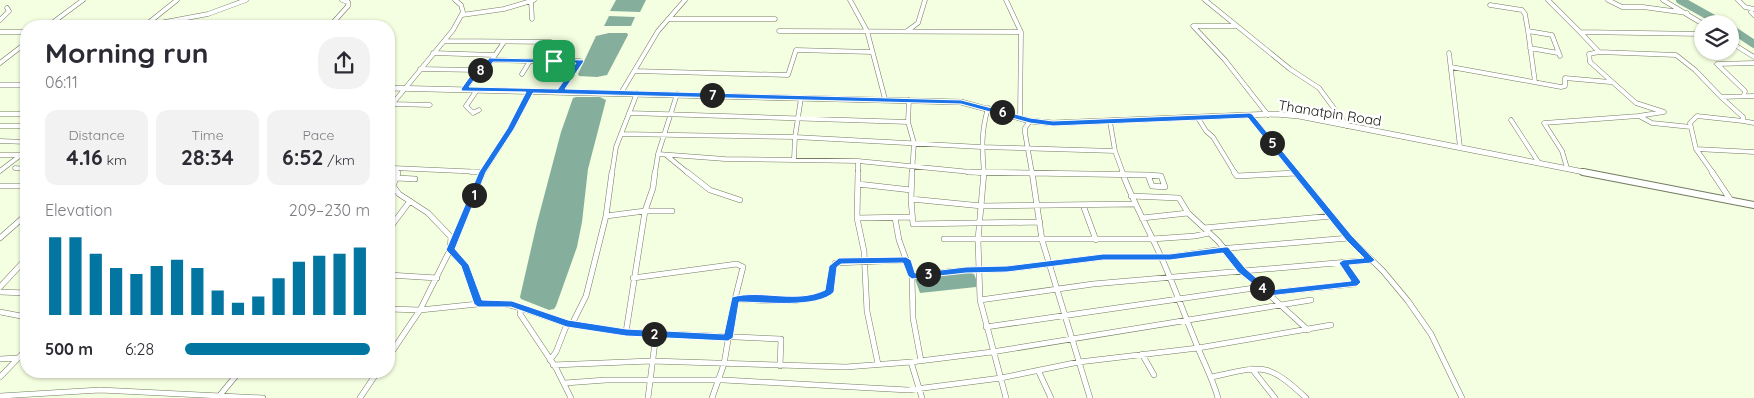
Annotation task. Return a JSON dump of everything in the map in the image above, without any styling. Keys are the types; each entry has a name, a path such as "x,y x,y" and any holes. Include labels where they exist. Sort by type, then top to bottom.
{"main road":[{"path":"0,85 20,86"},
{"name":"Thanatpin Road","path":"395,88 961,102 1030,121 1062,124 1268,114 1299,116 1754,205"}],"street":[{"path":"56,20 83,0"},
{"path":"152,20 177,0"},
{"path":"175,20 216,12 246,0"},
{"path":"335,20 348,6 348,2 342,0"},
{"path":"395,99 453,30 462,16 461,5 455,0"},
{"path":"462,16 504,9 532,0 532,19"},
{"path":"621,93 658,31 685,0"},
{"path":"850,0 867,31 885,99"},
{"path":"906,31 918,23 925,0"},
{"path":"1006,0 1021,32 1020,117"},
{"path":"1205,0 1290,69 1319,88 1347,126"},
{"path":"1548,0 1599,52"},
{"path":"1608,0 1622,8 1641,7 1665,13 1687,13"},
{"path":"1663,0 1694,18"},
{"path":"1738,0 1753,12"},
{"path":"1490,5 1522,10 1525,14 1535,82"},
{"path":"0,20 9,11 7,8"},
{"path":"668,19 775,19"},
{"path":"1237,26 1193,26 1225,60 1268,114"},
{"path":"779,31 1021,32"},
{"path":"1528,31 1551,34 1559,54 1530,48"},
{"path":"0,33 20,32"},
{"path":"1580,32 1694,34"},
{"path":"444,40 551,42"},
{"path":"420,69 485,70 504,42"},
{"path":"0,63 20,48"},
{"path":"1739,48 1754,57"},
{"path":"634,71 788,76 796,50 872,52"},
{"path":"1566,168 1562,151 1544,123 1638,116 1664,112 1636,103 1610,82 1590,62 1589,54 1599,52 1676,55 1695,70 1743,117 1743,121"},
{"path":"433,53 494,55"},
{"path":"1449,53 1460,148"},
{"path":"491,60 580,61 560,91"},
{"path":"522,74 530,61"},
{"path":"540,61 538,74 541,75"},
{"path":"1744,95 1745,91 1741,85 1717,64 1754,62"},
{"path":"1451,67 1563,87 1564,78 1610,82"},
{"path":"465,89 478,70"},
{"path":"477,90 466,106 473,113 479,110"},
{"path":"395,345 420,310 437,278 482,172 510,129 530,90"},
{"path":"552,362 586,296 606,216 613,161 637,93"},
{"path":"626,332 645,211 653,188 658,154 666,134 677,94"},
{"path":"1721,97 1754,96"},
{"path":"794,159 795,137 801,98"},
{"path":"909,100 908,122 914,143 911,190 911,218 913,224 1040,222"},
{"path":"395,104 430,104"},
{"path":"988,108 982,128 981,147 984,173 978,240 980,300 992,352 1006,398"},
{"path":"629,113 908,122"},
{"path":"0,114 20,114"},
{"path":"1250,115 1349,238 1408,301 1431,334 1462,398"},
{"path":"1638,116 1652,123 1691,127"},
{"path":"1730,199 1696,149 1690,123 1697,116 1754,123"},
{"path":"1198,118 1206,131 1213,137 1218,148 1237,176 1297,173"},
{"path":"1511,120 1539,163"},
{"path":"1030,121 1025,128 1042,240 1090,398"},
{"path":"1110,122 1115,151 1134,204 1162,257 1190,322 1218,398"},
{"path":"0,126 20,126"},
{"path":"621,134 795,137 981,147 1115,151"},
{"path":"0,141 20,142"},
{"path":"1696,149 1754,152"},
{"path":"658,154 725,159 858,161 955,172 1148,175"},
{"path":"0,155 20,155"},
{"path":"666,155 710,190 740,200"},
{"path":"1,169 20,156"},
{"path":"858,161 857,218 865,260 867,311 878,364"},
{"path":"15,168 20,168"},
{"path":"395,168 482,172"},
{"path":"395,170 398,172 395,182"},
{"path":"397,178 415,179"},
{"path":"858,184 911,190"},
{"path":"0,186 20,186"},
{"path":"395,189 399,194 428,213 451,237 450,250 465,265 478,304"},
{"path":"1131,196 1177,197 1188,213 1225,249 1242,270 1308,330"},
{"path":"911,199 982,206 1134,204"},
{"path":"395,221 410,201"},
{"path":"1083,205 1096,240"},
{"path":"606,216 645,211 672,211"},
{"path":"1142,218 1188,213"},
{"path":"1204,228 1332,216"},
{"path":"857,218 911,218"},
{"path":"895,218 899,240 912,276 914,318 921,361"},
{"path":"0,238 20,220"},
{"path":"944,239 1152,239 1195,236 1209,233"},
{"path":"912,276 1103,257 1162,257 1225,249 1349,238"},
{"path":"735,299 804,299 820,296 829,292 835,263 865,260 906,260"},
{"path":"980,300 1057,289 1242,270 1371,260"},
{"path":"1268,293 1354,284 1356,282 1343,263"},
{"path":"633,278 737,264 743,266 735,299 724,364 717,379 712,398"},
{"path":"0,287 20,265"},
{"path":"395,275 437,278"},
{"path":"986,327 1261,287"},
{"path":"0,292 20,293"},
{"path":"552,362 651,361 846,367 911,362 992,352 1190,322 1311,300"},
{"path":"395,309 420,310 499,302 512,304 570,324 626,332 782,339 780,366"},
{"path":"521,308 520,314 565,383 571,398"},
{"path":"0,312 20,316"},
{"path":"565,383 648,379 717,379 908,390 1001,378 1079,362 1198,348 1308,330 1331,324"},
{"path":"648,398 648,379 656,334"},
{"path":"1142,354 1154,375"},
{"path":"0,360 18,358"},
{"path":"0,377 18,358"},
{"path":"911,362 922,398"},
{"path":"1212,378 1265,368 1299,391 1306,398"},
{"path":"1252,369 1275,398"},
{"path":"1038,370 1051,398"},
{"path":"219,397 234,378"},
{"path":"360,398 374,378"},
{"path":"0,396 100,390 263,398"}],"shaded area":[{"path":"616,0 646,0 640,12 610,11"},
{"path":"609,16 635,17 631,26 604,26"},
{"path":"609,33 627,33 628,35 607,75 597,77 579,76 578,74 596,36"},
{"path":"600,97 606,100 588,169 577,247 556,306 554,309 549,310 520,297 561,132 573,98"},
{"path":"966,271 974,274 976,287 920,293 915,279"}],"waterway":[{"path":"1680,0 1707,15"},
{"path":"1739,34 1754,44"}],"route":[{"path":"554,61 491,60 485,70 478,70 465,89 530,90 544,91 801,98 885,99 961,102 1030,121 1062,124 1250,115 1349,238 1371,260 1343,263 1356,282 1354,284 1268,293 1242,270 1225,249 1170,257 1103,257 1007,269 966,270 912,276 906,260 839,261 833,266 831,287 826,294 804,299 735,299 728,338 626,332 567,324 512,304 499,302 478,304 465,265 450,250 482,172 510,129 530,90 560,91 580,61 554,61"}]}
